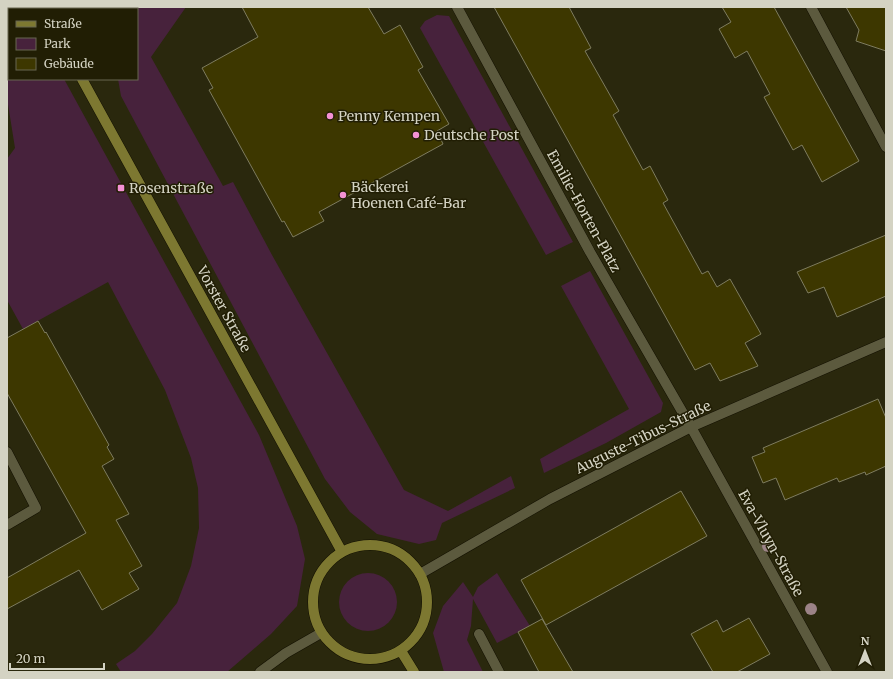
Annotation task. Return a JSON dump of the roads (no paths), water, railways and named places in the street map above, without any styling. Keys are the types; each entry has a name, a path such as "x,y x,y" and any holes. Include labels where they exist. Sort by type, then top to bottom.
{"main road":[{"name":"Vorster Straße","path":"83,80 342,552"},
{"path":"358,545 376,545 394,550 409,560 420,574 426,590 428,607 423,624 414,639 401,651 388,658 373,660 357,659 343,654 331,645 321,633 314,616 312,598 317,579 327,564 342,552 358,545"},
{"path":"401,651 414,672"}],"street":[{"name":"Emilie-Horten-Platz","path":"457,7 590,252 691,427"},
{"path":"811,7 886,147"},
{"name":"Auguste-Tibus-Straße","path":"420,574 550,499 691,427 886,342"},
{"name":"Eva-Vluyn-Straße","path":"691,427 827,672"},
{"path":"7,452 36,508 7,525"},
{"path":"260,672 286,653 321,633"},
{"path":"479,634 499,672"}],"place":[{"name":"Penny Kempen","path":"330,116"},
{"name":"Deutsche Post","path":"416,135"},
{"name":"Rosenstraße","path":"121,188"},
{"name":"Bäckerei Hoenen Café-Bar","path":"343,195"}]}
